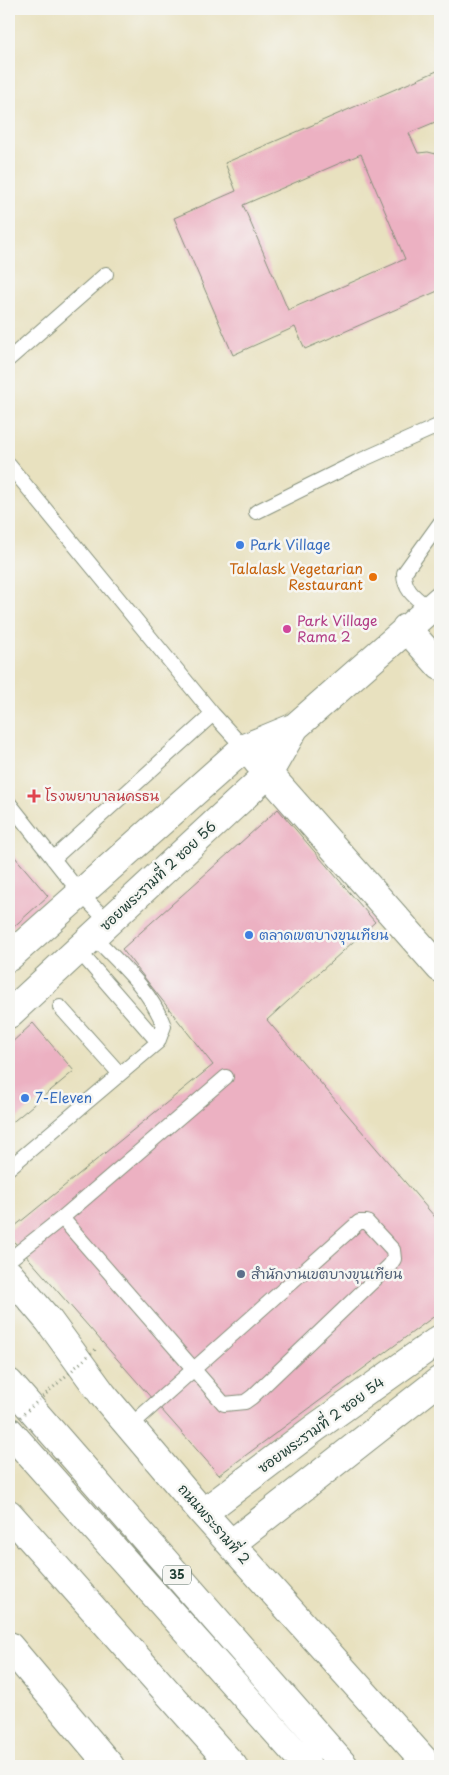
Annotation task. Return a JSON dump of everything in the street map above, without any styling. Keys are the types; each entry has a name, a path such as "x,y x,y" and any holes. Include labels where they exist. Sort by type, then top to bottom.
{"main road":[{"name":"ซอยพระรามที่ 2 ซอย 56","path":"9,1014 268,774 295,727 435,604"},
{"path":"406,628 440,666"},
{"name":"ซอยพระรามที่ 2 ซอย 56","path":"9,957 244,748 295,727"},
{"path":"244,748 440,968"},
{"name":"ถนนพระรามที่ 2","path":"9,1274 49,1321 103,1395 203,1513 429,1766"},
{"name":"ซอยพระรามที่ 2 ซอย 54","path":"203,1513 315,1428 440,1339"},
{"path":"231,1544 440,1380"},
{"name":"35","path":"9,1383 344,1766"},
{"path":"9,1431 307,1766"},
{"path":"9,1514 233,1766"},
{"path":"9,1536 214,1766"},
{"path":"9,1646 110,1766"}],"lane":[{"path":"9,359 106,274"},
{"path":"256,512 357,462 440,425"},
{"path":"9,465 244,748"},
{"path":"435,604 409,592 404,582 404,573 440,523"},
{"path":"53,859 214,714"},
{"path":"9,803 81,894 93,936 158,1042"},
{"path":"9,1168 158,1042 164,1026 157,1008 145,990 93,936"},
{"path":"60,1007 120,1074"},
{"path":"9,1260 62,1218 226,1077"},
{"path":"62,1218 192,1369 224,1404 246,1402 390,1266 394,1259 393,1250 367,1222 359,1222 192,1369 130,1426"}],"path":[{"path":"9,1427 97,1348"}],"building":[{"path":"437,71 440,79 440,120 409,133 418,153 428,152 440,155 440,290 305,349 295,327 233,355 174,218 236,191 225,163","holes":["361,154 405,259 288,310 243,205"]},
{"name":"สำนักงานเขตบางขุนเทียน","path":"278,809 375,922 267,1020 440,1223 440,1312 219,1475 9,1236 9,1231 213,1065 122,949"},
{"path":"9,850 48,896 9,931"},
{"name":"7-Eleven","path":"33,1023 74,1071 9,1125 9,1045"}],"place":[{"name":"Park Village","path":"240,545"},
{"name":"Talalask Vegetarian Restaurant","path":"373,577"},
{"name":"Park Village Rama 2","path":"287,629"},
{"name":"โรงพยาบาลนครธน","path":"34,796"},
{"name":"ตลาดเขตบางขุนเทียน","path":"249,935"},
{"name":"7-Eleven","path":"25,1098"},
{"name":"สำนักงานเขตบางขุนเทียน","path":"241,1274"}]}
